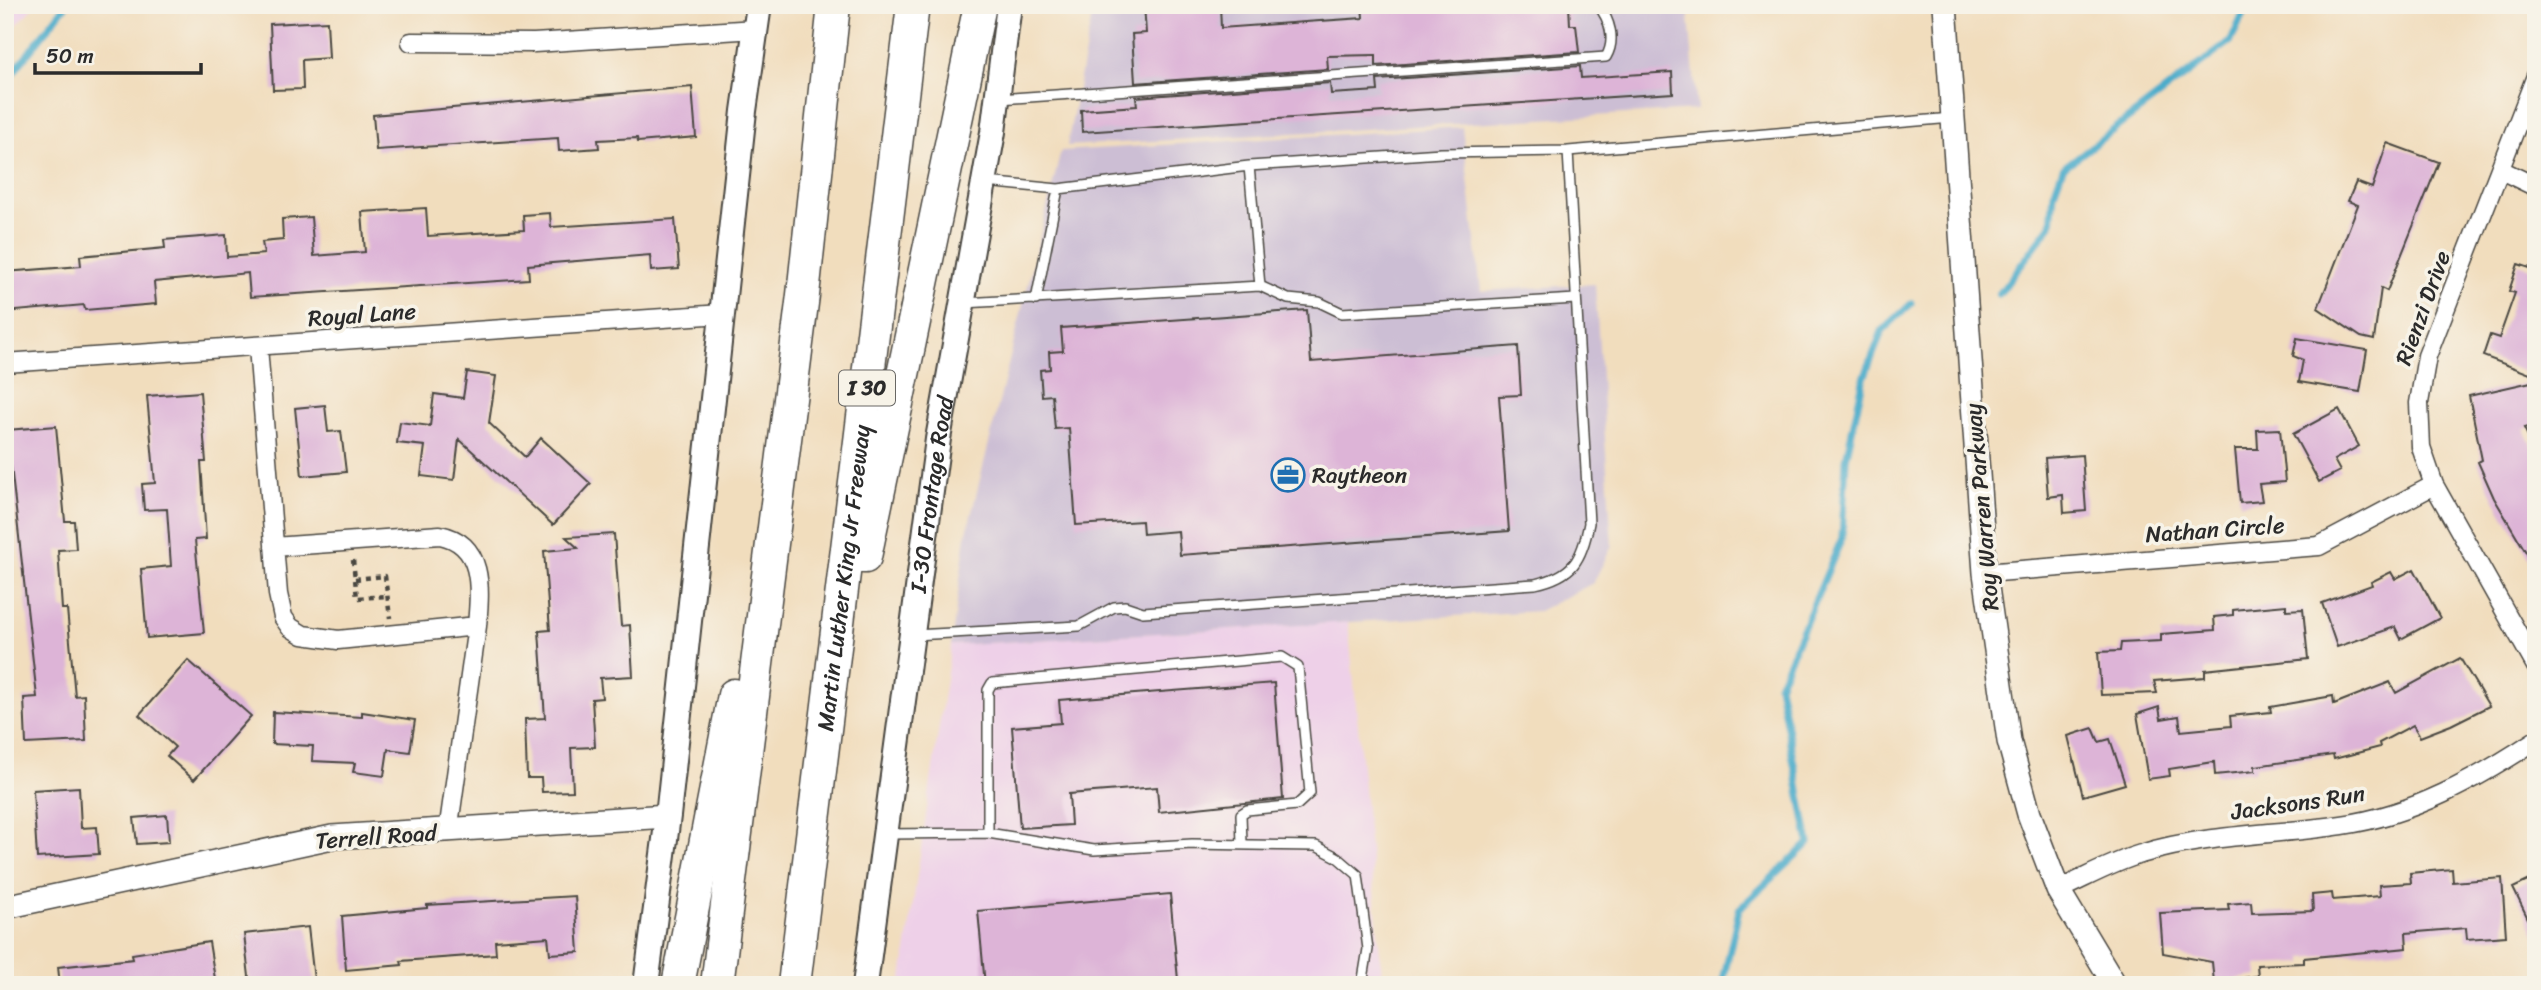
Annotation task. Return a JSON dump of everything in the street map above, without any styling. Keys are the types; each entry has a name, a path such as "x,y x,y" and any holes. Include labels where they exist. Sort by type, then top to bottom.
{"highway":[{"path":"717,985 786,426 834,5"},
{"name":"Martin Luther King Jr Freeway","path":"794,985 913,5"},
{"path":"820,770 980,5"},
{"path":"678,985 786,426"}],"main road":[{"name":"I-30 Frontage Road","path":"865,985 937,439 984,181 1009,5"},
{"path":"646,985 668,816 757,17"}],"street":[{"name":"Roy Warren Parkway","path":"1945,5 1985,573 2009,741 2029,814 2058,890 2115,985"},
{"path":"411,42 534,44 757,17"},
{"name":"Rienzi Drive","path":"2536,76 2427,356 2418,403 2421,447 2434,485 2536,666"},
{"path":"2501,170 2536,187"},
{"name":"Royal Lane","path":"5,363 722,314"},
{"path":"258,347 278,594 283,617 290,627 303,635 338,640 477,626"},
{"name":"Nathan Circle","path":"1985,573 2319,546 2434,485"},
{"path":"274,547 440,535 453,537 473,555 478,567 477,626 448,832"},
{"name":"Jacksons Run","path":"2058,890 2140,854 2196,842 2345,825 2420,805 2489,771 2536,740"},
{"name":"Terrell Road","path":"5,907 331,837 448,832 668,816"}],"lane":[{"path":"997,99 1606,57 1612,47 1611,32 1598,5"},
{"path":"984,181 1058,189 1250,166 1441,153 1568,150 1953,118"},
{"path":"912,635 1079,626 1114,607 1125,606 1143,612 1535,584 1556,579 1570,569 1584,550 1589,523 1568,150"},
{"path":"1250,166 1260,286"},
{"path":"1036,300 1058,189"},
{"path":"962,303 1260,286 1288,299 1319,302 1342,313 1576,299"},
{"path":"988,833 988,690 992,683 1282,657 1298,667 1310,793 1297,805 1247,810 1241,814 1242,844"},
{"path":"885,834 988,833 1094,850 1242,844 1316,846 1337,857 1358,875 1368,949 1362,985"}],"path":[{"path":"351,542 357,598 388,596"},
{"path":"355,579 385,576 391,633"}],"shaded area":[{"path":"5,5 35,5 5,38"},
{"path":"1094,5 1688,5 1697,110 1067,146"},
{"path":"1462,127 1481,291 1595,284 1612,546 1593,583 1539,611 951,645 966,536 1061,151"},
{"path":"1348,622 1383,985 901,985 951,645"}],"building":[{"path":"1144,5 1220,5 1221,28 1363,18 1362,5 1569,5 1570,25 1576,25 1579,52 1376,66 1376,55 1327,56 1328,69 1135,83 1132,34 1146,33"},
{"path":"327,21 329,58 302,60 303,89 273,90 270,24"},
{"path":"1580,66 1581,78 1672,72 1673,93 1082,132 1081,110 1137,106 1136,97 1330,83 1331,94 1378,91 1377,80"},
{"path":"692,87 696,137 638,142 637,138 598,140 599,148 559,151 558,138 376,150 373,115"},
{"path":"2387,143 2439,162 2387,291 2381,288 2374,340 2361,337 2318,308 2358,205 2348,201 2356,182 2372,188"},
{"path":"426,208 428,236 524,230 523,215 550,213 551,227 675,219 679,269 651,271 650,255 528,265 529,279 250,297 248,273 154,282 156,304 85,310 84,305 5,312 5,272 81,266 80,256 165,248 164,240 226,235 227,257 264,254 262,242 283,240 282,219 311,217 314,256 365,252 362,212"},
{"path":"2518,264 2536,270 2536,354 2530,374 2483,356 2490,335 2499,338 2515,293 2509,291"},
{"name":"Raytheon","path":"1307,310 1311,362 1518,346 1521,395 1499,396 1509,531 1180,555 1178,531 1143,534 1142,521 1076,525 1069,428 1055,429 1052,395 1042,396 1040,370 1050,369 1049,352 1063,351 1061,328"},
{"path":"2297,338 2367,350 2360,392 2299,382 2303,360 2293,356"},
{"path":"467,372 496,376 489,423 525,457 541,438 591,484 553,525 459,439 454,480 421,476 425,446 397,443 400,422 430,426 434,394 463,398"},
{"path":"2531,382 2536,425 2524,428 2536,453 2536,569 2494,498 2478,462 2482,460 2469,396"},
{"path":"200,392 206,462 201,462 206,539 195,540 204,633 147,638 141,569 171,566 167,509 144,510 142,484 155,483 147,396"},
{"path":"325,405 328,432 341,431 346,472 302,476 295,408"},
{"path":"2339,409 2359,446 2334,460 2340,471 2319,482 2293,434"},
{"path":"56,426 65,521 74,521 76,549 58,550 62,609 67,609 75,696 84,695 86,741 26,744 24,698 37,697 7,430"},
{"path":"2280,429 2285,482 2259,484 2262,501 2240,503 2235,449 2258,449 2257,430"},
{"path":"2082,455 2086,511 2064,513 2063,495 2048,497 2045,458"},
{"path":"614,534 621,626 630,625 633,676 600,678 602,698 592,699 595,747 571,748 573,791 542,792 541,778 527,778 525,719 545,718 539,631 550,630 544,551 578,548 566,537"},
{"path":"2414,569 2440,618 2401,639 2395,627 2337,647 2322,603 2372,585 2371,582 2391,572 2395,579"},
{"path":"2286,605 2286,610 2303,609 2308,659 2205,670 2205,677 2154,681 2157,693 2101,695 2098,652 2120,651 2121,643 2161,641 2161,634 2215,630 2214,617 2233,615 2233,610"},
{"path":"2460,658 2489,706 2451,725 2420,737 2413,725 2379,743 2380,747 2334,759 2333,755 2255,766 2255,771 2215,775 2214,762 2169,769 2170,776 2148,779 2137,714 2159,707 2161,719 2179,716 2181,731 2231,726 2230,716 2271,712 2270,707 2333,696 2334,704 2390,682 2396,693"},
{"path":"188,660 251,716 194,780 167,756 175,747 139,715"},
{"path":"1274,683 1283,799 1159,812 1157,787 1069,794 1071,825 1020,828 1012,727 1061,723 1059,700"},
{"path":"273,712 362,717 362,712 415,720 410,752 388,749 384,776 353,772 355,763 312,761 313,746 272,744"},
{"path":"2093,728 2099,742 2110,739 2125,784 2083,796 2068,736"},
{"path":"79,787 81,828 97,827 99,854 37,858 33,790"},
{"path":"167,815 169,842 137,844 134,818"},
{"path":"2452,869 2453,882 2502,878 2506,936 2467,939 2466,928 2406,933 2407,948 2304,958 2304,963 2257,965 2258,976 2214,982 2212,962 2163,953 2160,913 2229,910 2228,904 2251,902 2252,913 2313,911 2312,895 2332,893 2333,900 2380,896 2379,885 2411,883 2410,873"},
{"path":"2536,877 2536,935 2513,888"},
{"path":"1170,894 1178,980 1120,985 985,985 978,911"},
{"path":"575,896 579,952 550,954 548,937 495,941 496,954 401,961 402,965 346,970 342,916 427,908 427,905"},
{"path":"308,927 314,980 250,985 244,934"},
{"path":"209,942 216,985 60,985 58,967 133,959 132,954"}],"waterway":[{"path":"5,83 66,5"},
{"path":"1999,294 2051,225 2054,193 2063,168 2231,41 2247,5"},
{"path":"1722,985 1739,909 1809,843 1779,685 1842,538 1846,459 1863,381 1882,331 1912,303"}],"place":[{"name":"Raytheon","path":"1288,475"}]}
